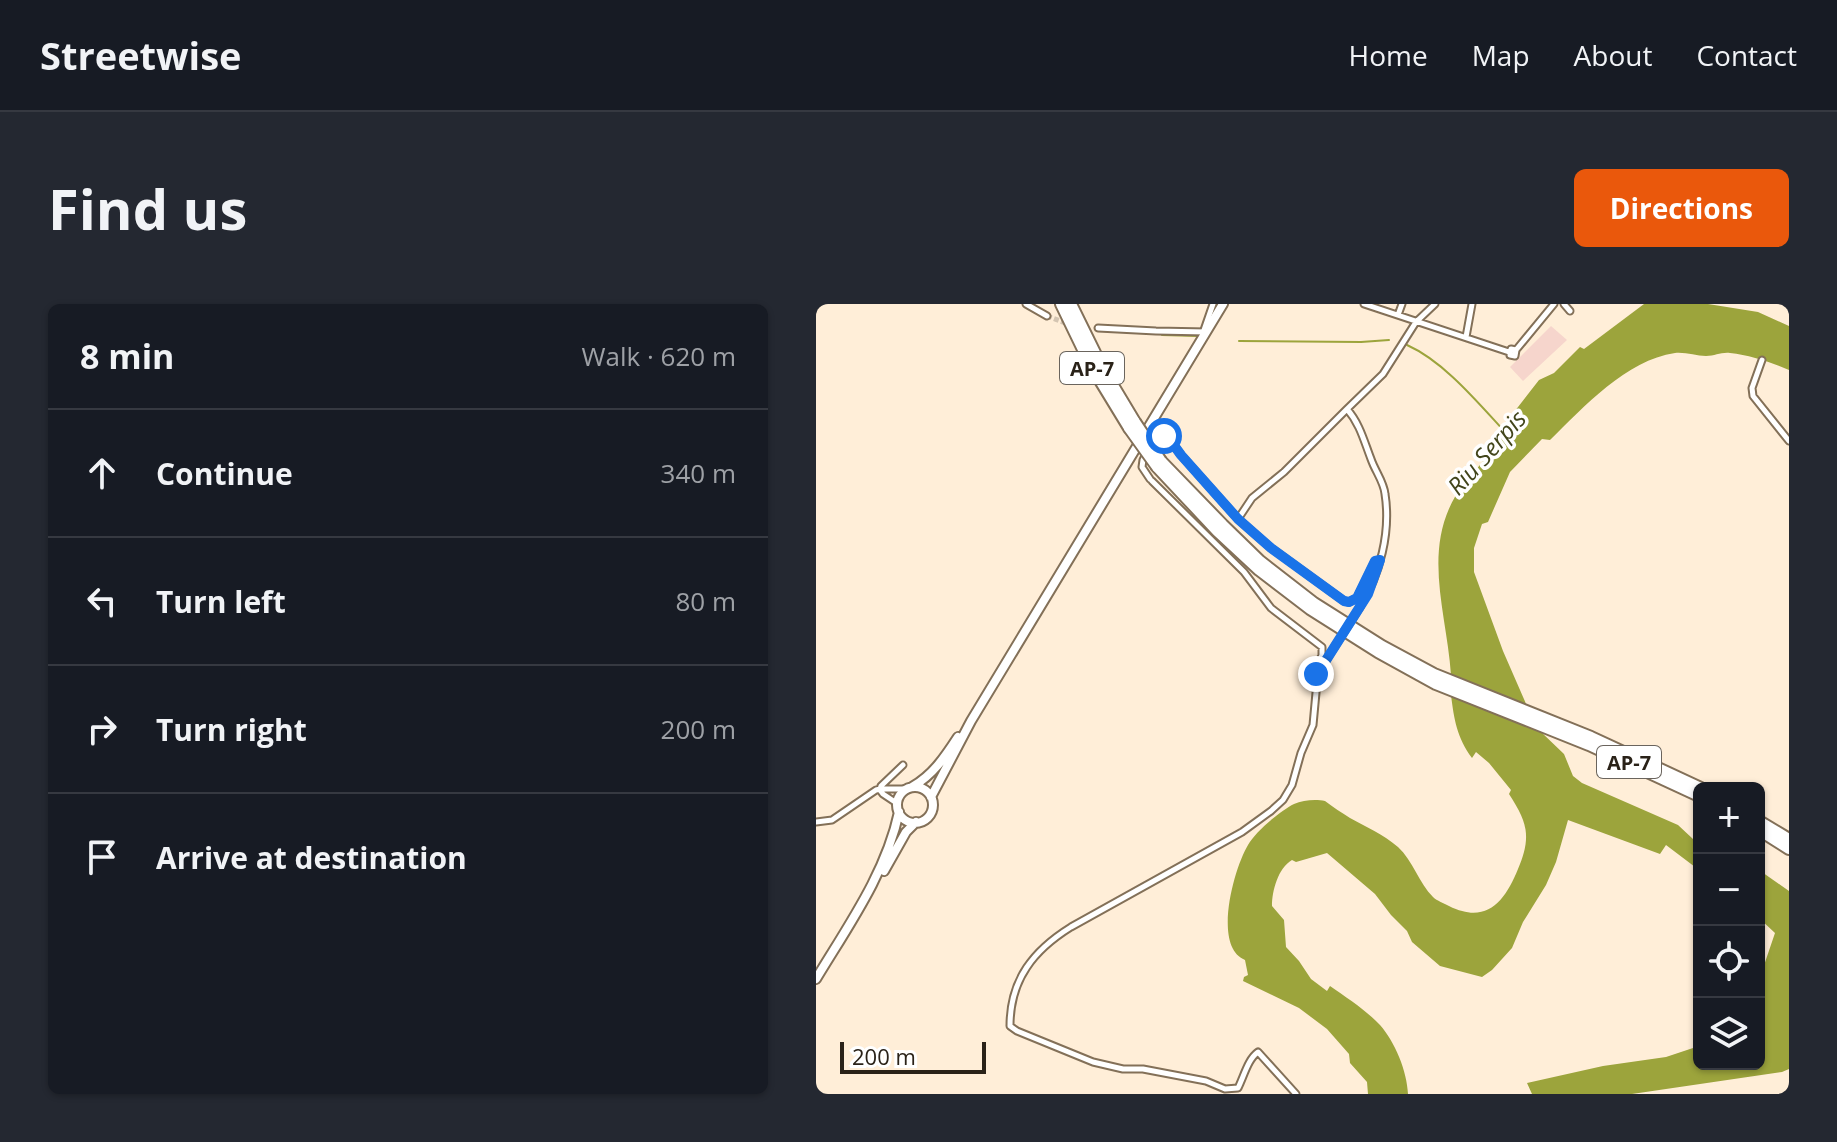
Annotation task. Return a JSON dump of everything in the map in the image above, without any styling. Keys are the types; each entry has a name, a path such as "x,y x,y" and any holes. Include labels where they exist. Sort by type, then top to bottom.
{"highway":[{"name":"AP-7","path":"1061,304 1090,364 1159,464 1238,551 1277,584 1378,652 1436,684 1636,756 1693,784"},
{"name":"AP-7","path":"1071,304 1132,425"},
{"name":"AP-7","path":"1558,728 1693,793"},
{"path":"1765,825 1789,839"},
{"path":"1765,834 1789,849"}],"main road":[{"path":"931,797 971,721 1221,305"},
{"path":"816,979 869,890 894,838 899,798 941,763 971,721"},
{"path":"869,890 906,832 930,814 931,797 923,789 909,788"},
{"path":"898,808 906,820 916,822"}],"street":[{"path":"1026,304 1047,316"},
{"path":"1364,304 1513,351 1554,304"},
{"path":"1398,315 1402,304"},
{"path":"1238,519 1252,498 1284,472 1383,374 1416,322 1435,304"},
{"path":"1466,337 1472,304"},
{"path":"1564,304 1570,311"},
{"path":"1098,328 1205,332"},
{"path":"1762,360 1752,388 1753,396 1789,441"},
{"path":"1317,682 1323,665 1370,590 1386,528 1385,492 1358,423 1347,409"},
{"path":"1296,1094 1258,1052 1251,1057 1238,1088 1225,1089 1206,1081 1093,1062 1017,1031 1010,1022 1022,974 1032,958 1050,940 1242,832 1283,800 1292,785 1313,725 1316,669 1323,652 1320,645 1271,608 1244,572 1143,471 1141,464 1155,440 1164,436 1238,519 1271,548 1344,601 1357,598 1375,561 1380,560"},
{"path":"898,808 881,792 881,786 903,765"},
{"path":"886,781 889,789"},
{"path":"816,822 832,820 869,794 909,788"}],"shaded area":[{"path":"1644,304 1708,304 1758,312 1789,326 1789,370 1760,359 1730,353 1706,356 1675,353 1657,357 1607,387 1550,440 1542,439 1510,472 1488,522 1482,524 1474,548 1474,572 1527,706 1451,675 1438,561 1446,517 1460,488 1513,423 1511,416 1539,380 1554,373 1580,347 1584,349"},
{"path":"1551,326 1567,340 1523,381 1510,367"},
{"path":"1451,695 1540,731 1564,754 1573,776 1582,783 1678,825 1693,839 1693,865 1666,845 1660,854 1568,820 1546,885 1523,922 1512,948 1482,977 1440,966 1412,942 1407,931 1375,894 1327,853 1296,862 1292,860 1280,874 1272,900 1272,906 1284,920 1286,947 1311,979 1327,991 1330,986 1380,1025 1391,1040 1403,1067 1408,1094 1368,1094 1367,1082 1350,1063 1349,1054 1327,1029 1299,1008 1243,981 1248,975 1245,960 1235,952 1228,924 1232,888 1242,856 1256,834 1294,804 1318,800 1325,801 1398,847 1436,900 1474,913 1493,907 1507,891 1518,869 1525,847 1526,830 1509,794 1511,790 1489,763 1476,752 1472,758 1467,751 1453,712"},
{"path":"1765,874 1789,891 1789,1069 1632,1094 1532,1094 1527,1083 1603,1066 1666,1057 1693,1048 1693,1070 1765,1070 1765,962 1775,933 1765,924"}],"waterway":[{"path":"1162,335 1198,336"},
{"path":"1239,341 1389,340"},
{"name":"Riu Serpis","path":"1407,345 1448,373 1507,434"}],"tunnel":[{"path":"1047,316 1068,324"}],"route":[{"path":"1164,436 1238,519 1271,548 1344,601 1357,598 1375,561 1380,560 1368,594 1323,665 1317,682 1316,674"}]}
